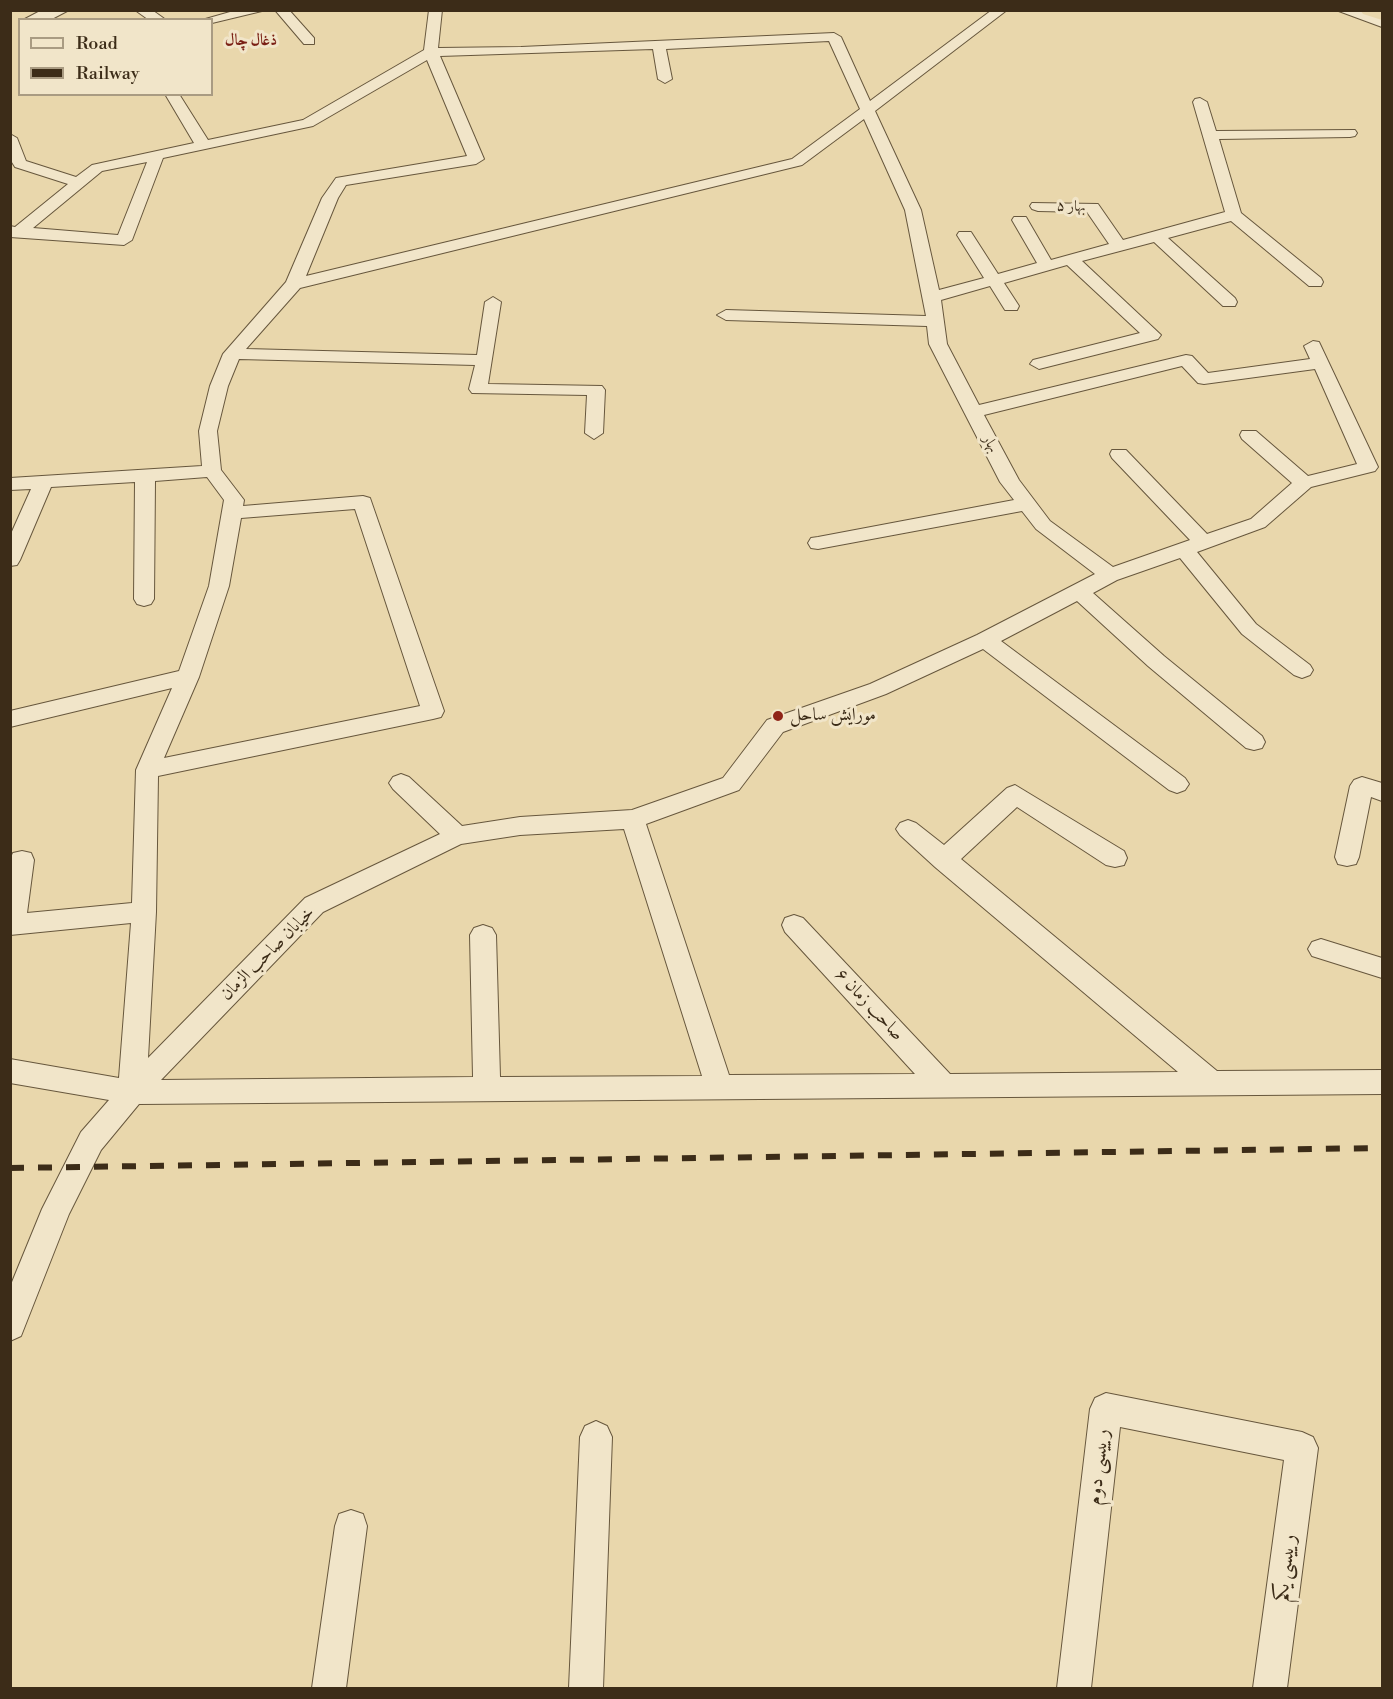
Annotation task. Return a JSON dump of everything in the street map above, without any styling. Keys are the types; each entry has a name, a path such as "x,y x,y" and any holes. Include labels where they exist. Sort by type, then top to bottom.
{"highway":[{"path":"1369,10 1383,15"}],"street":[{"path":"58,18 82,10"},
{"path":"141,10 156,18"},
{"path":"213,19 260,10"},
{"path":"281,10 309,40"},
{"path":"132,1092 144,912 147,770 189,676 219,586 234,500 212,471 208,431 219,386 232,354 294,284 330,198 340,181 476,159 431,52 436,10"},
{"path":"294,284 797,162 1001,10"},
{"path":"1342,10 1383,23"},
{"path":"40,18 60,11"},
{"name":"بهار","path":"659,45 834,37 913,210 932,297 938,344 1010,482 1043,525 1110,575"},
{"path":"13,232 97,168 308,123 431,52 659,45 665,79"},
{"path":"173,96 194,124 203,145"},
{"path":"1200,102 1234,215 1315,282"},
{"path":"1210,135 1350,133"},
{"path":"10,138 20,164 79,183"},
{"path":"13,232 124,240 157,155"},
{"name":"بهار ۵","path":"1038,206 1092,207 1119,246"},
{"path":"932,297 1234,215"},
{"path":"1020,220 1047,266"},
{"path":"965,235 996,279 1011,306"},
{"path":"1157,236 1229,302"},
{"path":"1039,364 1152,335 1070,259"},
{"path":"493,302 485,360 478,389 596,390 594,433"},
{"path":"726,315 935,321"},
{"path":"232,354 485,360"},
{"path":"974,412 1186,360 1204,379 1317,355 1368,467 1304,483 1249,435"},
{"path":"1119,454 1193,546 1249,630 1302,670"},
{"path":"10,484 212,471"},
{"path":"144,599 145,475"},
{"path":"10,560 43,483"},
{"name":"خیابان صاحب الزمان","path":"10,1326 56,1209 91,1141 132,1092 314,905 457,836 520,826 633,819 731,784 775,726 878,689 985,640 1110,575 1258,523 1304,483"},
{"path":"147,770 433,711 363,502 232,513"},
{"path":"818,543 1027,504"},
{"path":"1078,591 1156,661 1254,742"},
{"path":"985,640 1177,784"},
{"path":"10,719 189,676"},
{"path":"401,783 457,836"},
{"path":"1347,858 1362,786 1383,792"},
{"path":"944,860 1015,794 1114,858"},
{"path":"633,819 719,1087"},
{"path":"908,829 1211,1083"},
{"path":"22,860 12,925 144,912"},
{"name":"صاحب زمان ۶","path":"794,925 943,1085"},
{"path":"483,935 487,1089"},
{"path":"1321,949 1383,968"},
{"path":"10,1071 132,1092 1383,1082"},
{"name":"رییسی دوم","path":"1074,1689 1106,1409 1302,1448"},
{"path":"586,1689 596,1437"},
{"name":"رییسی یکم","path":"1270,1689 1302,1448"},
{"path":"329,1689 351,1526"}],"railway":[{"path":"10,1168 1382,1148"}],"place":[{"name":"مورایش ساحل","path":"778,716"}],"district":[{"name":"ذغال چال","path":"251,41"}]}
